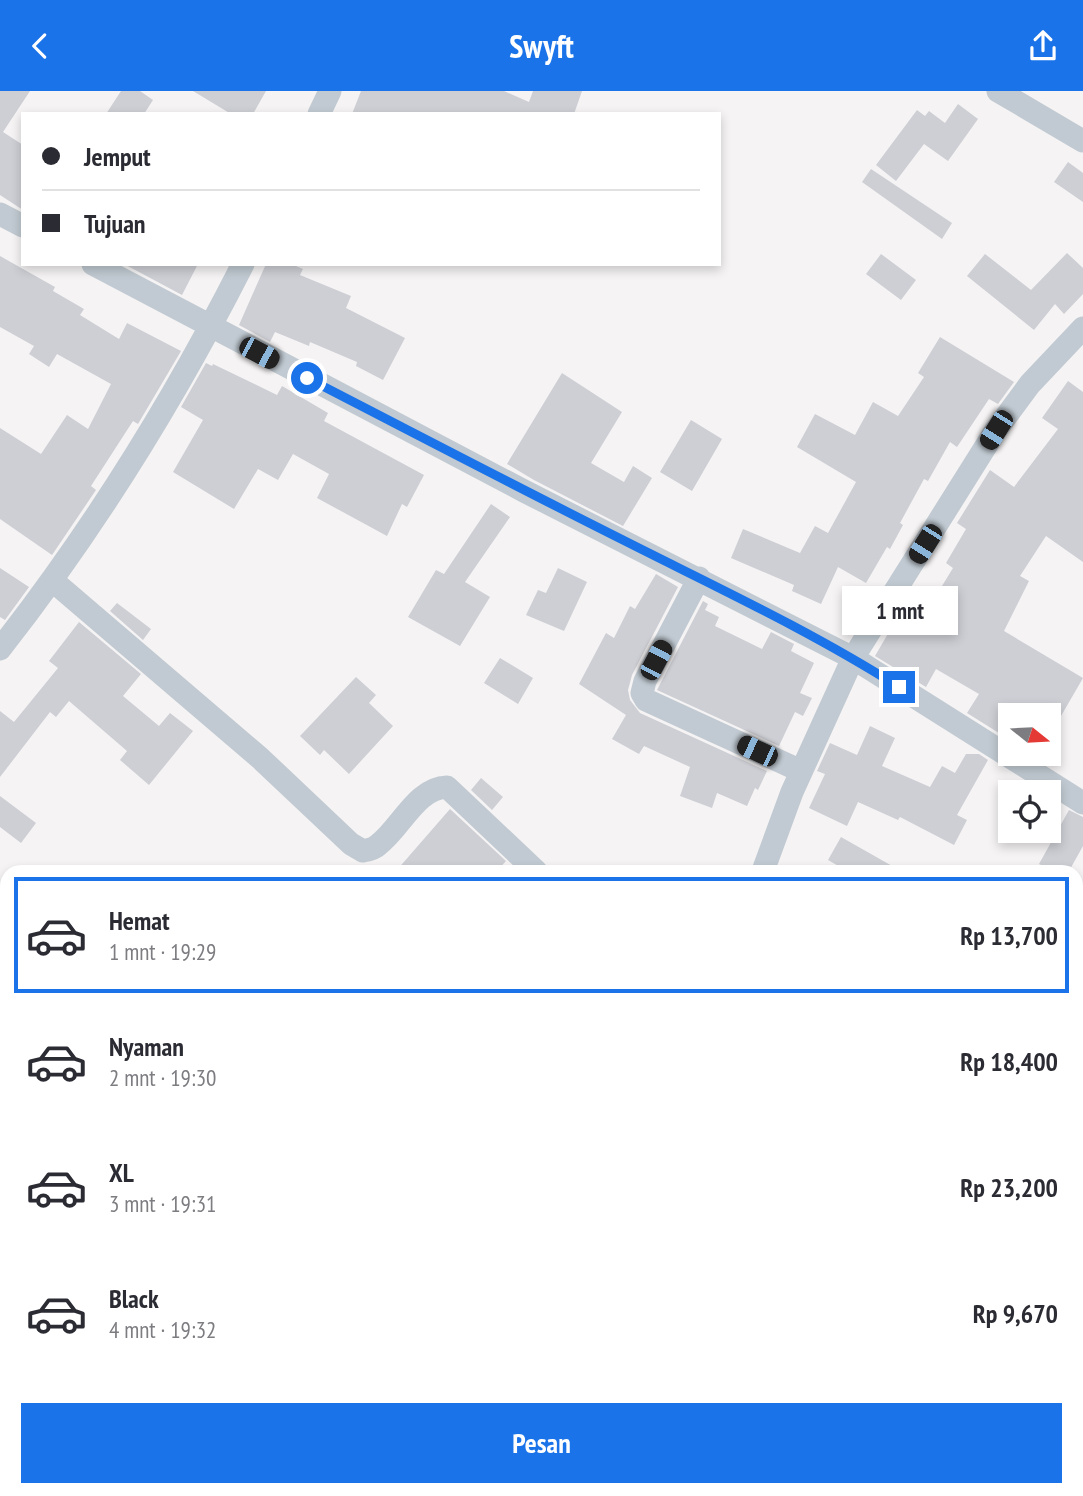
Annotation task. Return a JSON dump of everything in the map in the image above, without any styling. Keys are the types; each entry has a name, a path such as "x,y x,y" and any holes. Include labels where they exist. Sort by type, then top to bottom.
{"street":[{"path":"320,112 330,91"},
{"path":"998,91 1083,141"},
{"path":"0,214 21,225"},
{"path":"97,266 512,485 853,658 1083,803"},
{"path":"0,649 53,581 108,500 211,328 242,266"},
{"path":"765,865 801,771 853,658 996,430 1030,384 1083,328"},
{"path":"699,579 645,681 642,693 646,700 801,771"},
{"path":"53,581 260,758 351,844 363,851 377,847 418,801 435,787 447,787 530,865"}],"building":[{"path":"0,91 30,91 3,132 21,144 21,209 0,195"},
{"path":"121,91 140,91 153,100 145,112 107,112"},
{"path":"193,91 266,91 254,112 228,112"},
{"path":"361,91 504,91 529,102 533,91 582,91 575,112 353,112"},
{"path":"958,104 978,119 948,161 924,144 896,181 876,165 917,110 925,116 929,111 945,123"},
{"path":"1068,162 1083,173 1083,202 1054,182"},
{"path":"871,169 952,223 942,239 862,182"},
{"path":"1067,253 1083,268 1083,294 1064,314 1055,304 1034,330 967,276 985,254 1031,290"},
{"path":"881,254 916,280 901,300 866,274"},
{"path":"0,256 55,287 53,291 84,309 80,315 119,339 127,323 181,351 138,424 133,421 91,486 96,490 52,555 0,519 0,428 41,454 67,415 88,429 111,384 57,354 49,367 29,354 34,346 0,327"},
{"path":"128,266 197,266 182,295"},
{"path":"265,266 296,266 303,269 300,275 351,296 346,308 405,338 383,380 356,366 357,362 310,342 309,346 275,332 270,342 239,325"},
{"path":"940,337 1014,382 998,404 989,399 957,447 950,442 928,481 924,479 900,523 903,525 890,549 887,547 866,583 838,567 821,604 792,591 794,585 731,558 743,529 800,553 815,526 828,533 856,482 797,447 815,414 855,435 873,402 898,416 924,377 918,373"},
{"path":"206,363 277,395 282,386 328,413 324,421 424,475 407,507 402,504 387,536 317,498 329,474 293,454 278,480 258,469 234,509 173,472 203,420 181,407"},
{"path":"562,373 622,412 591,463 624,482 633,466 652,478 623,526 507,464"},
{"path":"1068,381 1083,392 1083,562 1046,536 1020,576 1029,581 1004,631 1083,678 1061,716 1061,703 998,703 998,732 967,713 979,694 936,669 926,687 875,656 893,625 912,635 953,568 946,563 966,529 957,523 990,470 1014,487 1058,429 1042,418"},
{"path":"691,420 722,439 692,491 660,472"},
{"path":"491,504 510,517 465,582 490,597 460,646 408,617 436,570 444,574"},
{"path":"0,568 29,587 5,620 0,617"},
{"path":"558,568 587,582 564,631 526,615 538,590 546,593"},
{"path":"656,574 678,587 632,675 628,690 630,700 640,713 767,771 747,806 717,793 712,808 680,796 690,767 644,746 639,754 612,739 626,715 579,684 606,633 614,638 630,606 635,609"},
{"path":"703,601 708,604 705,610 719,617 715,626 762,649 771,632 794,644 791,651 814,663 800,693 812,698 803,716 795,712 779,746 657,690"},
{"path":"117,603 151,629 143,640 110,611"},
{"path":"79,622 141,674 123,696 159,726 170,713 193,731 149,785 120,760 127,751 69,701 56,717 50,712 0,777 0,711 14,722 58,668 49,661"},
{"path":"500,658 533,678 518,704 484,683"},
{"path":"356,677 376,695 369,703 393,726 349,774 324,750 320,755 300,736"},
{"path":"870,726 895,738 882,766 930,787 942,766 955,773 966,754 979,754 988,760 957,815 967,820 954,845 900,817 898,820 858,802 847,826 809,808 825,774 817,771 830,743 857,755"},
{"path":"481,778 503,797 492,810 471,790"},
{"path":"0,796 36,823 21,843 0,827"},
{"path":"450,809 506,861 502,865 401,865"},
{"path":"1069,810 1083,817 1083,846 1072,865 1039,864 1051,843 1061,843 1061,824"},
{"path":"841,837 890,865 837,865 828,860"}],"route":[{"path":"307,378 524,491 776,617 853,658 899,687"}]}
